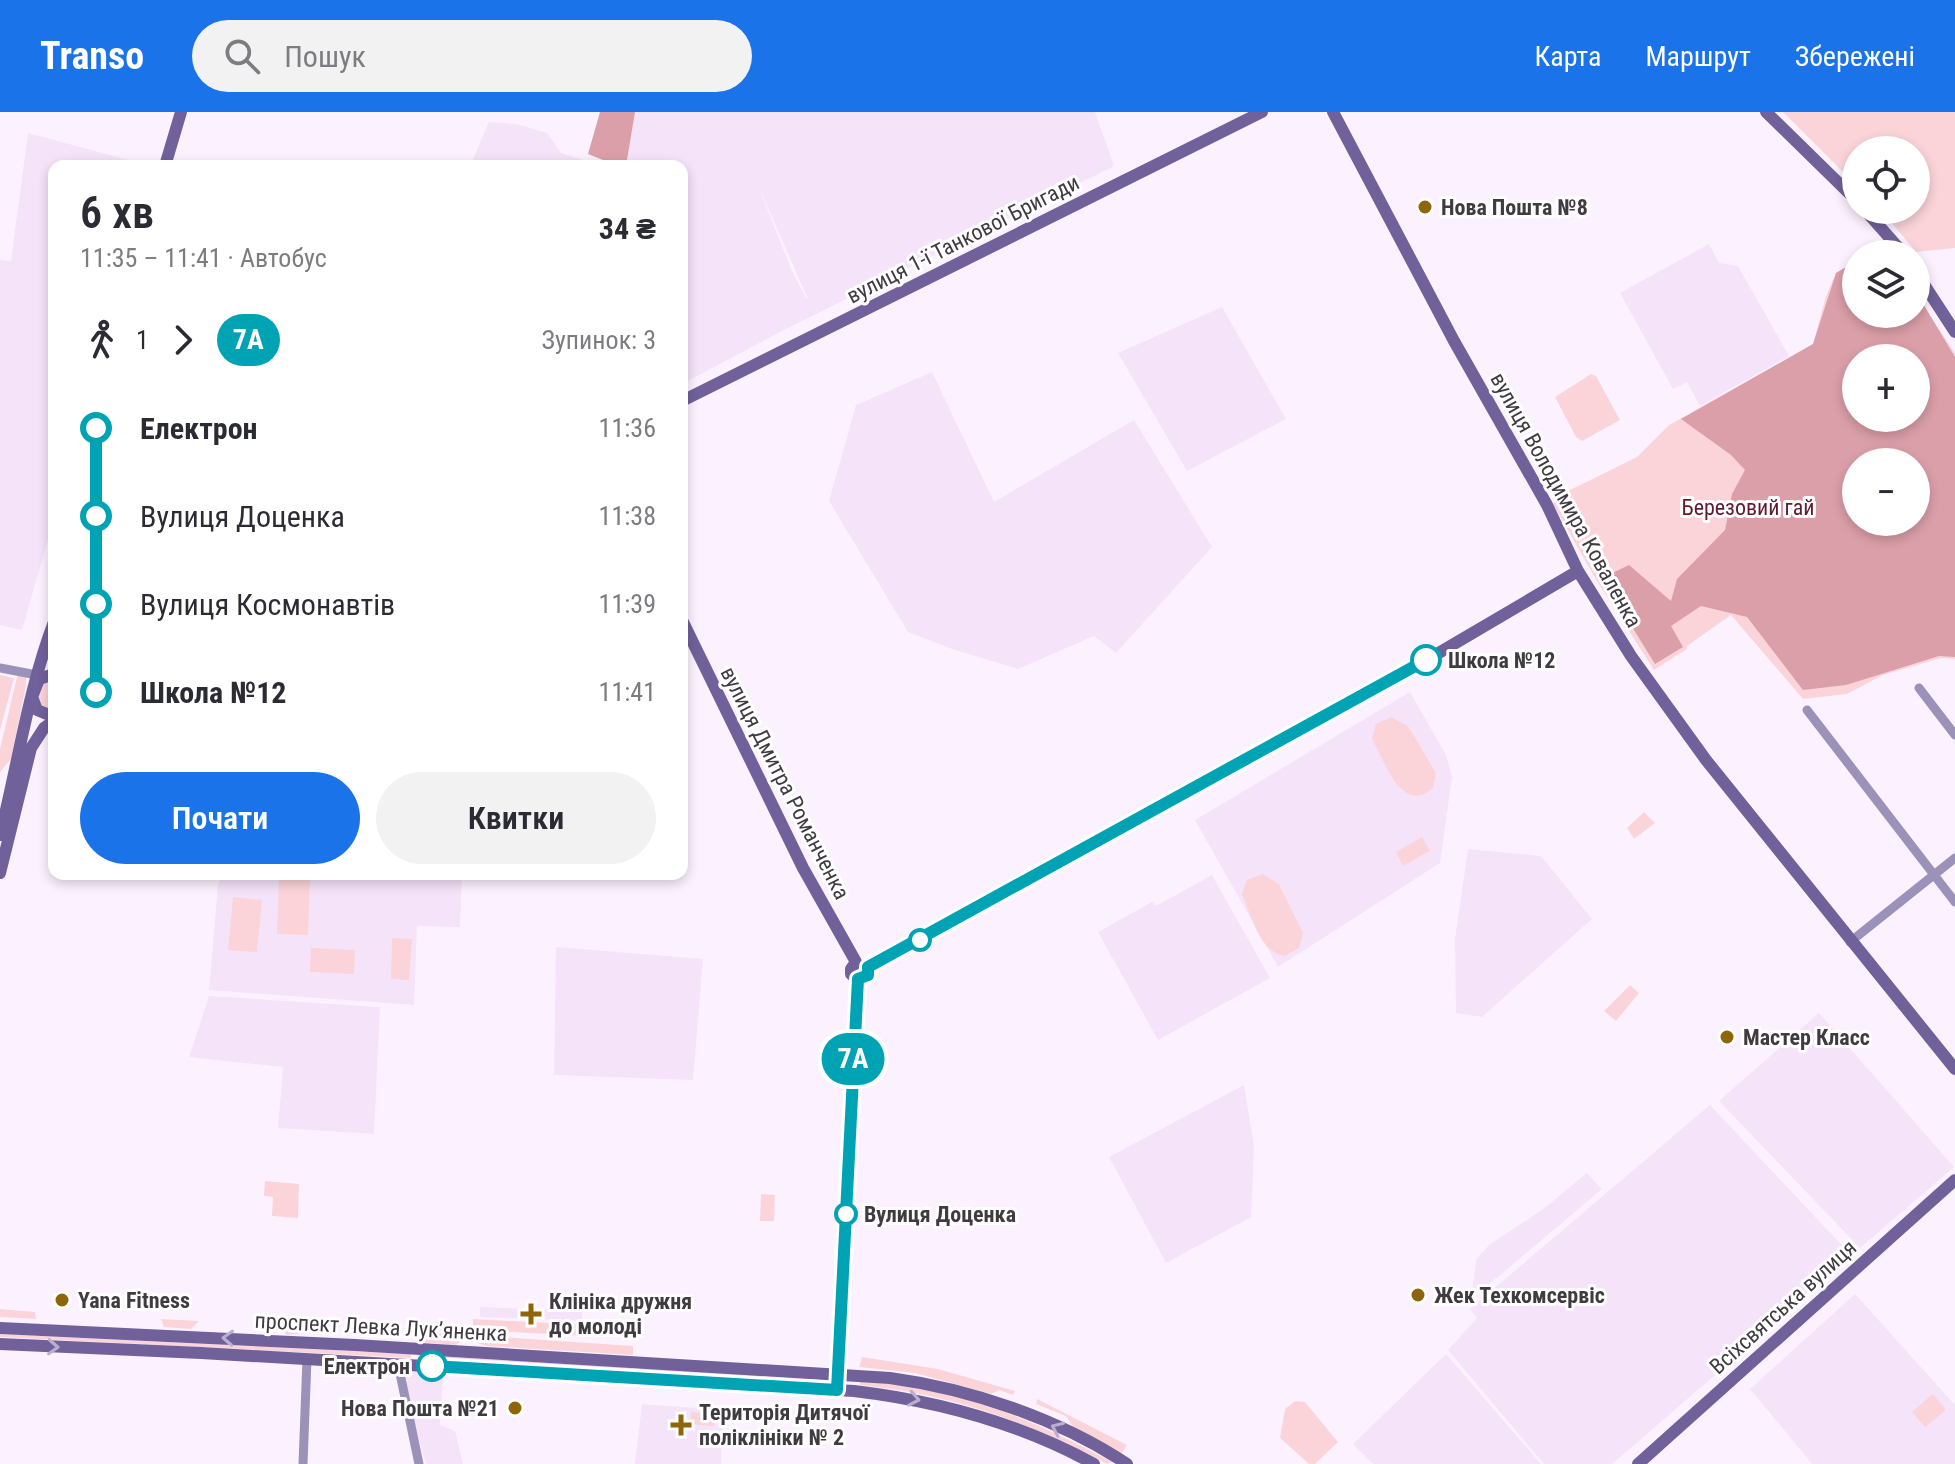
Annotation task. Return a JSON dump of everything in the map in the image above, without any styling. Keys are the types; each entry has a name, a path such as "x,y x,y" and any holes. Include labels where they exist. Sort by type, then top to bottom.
{"main road":[{"path":"167,160 181,112"},
{"name":"вулиця 1-ї Танкової Бригади","path":"688,398 1262,112"},
{"name":"вулиця Володимира Коваленка","path":"1333,112 1454,341 1547,505 1578,571 1631,656 1678,723 1850,942 1955,1069"},
{"path":"1766,112 1842,186"},
{"path":"1877,224 1892,240"},
{"path":"1930,292 1953,325"},
{"path":"837,1390 858,979 851,972 1417,665 1578,571"},
{"name":"вулиця Дмитра Романченка","path":"688,632 803,868 862,964"},
{"path":"0,835 33,689 48,671"},
{"path":"33,689 32,697 37,710 48,716"},
{"path":"0,873 31,748 48,724"},
{"name":"Всіхсвятська вулиця","path":"1638,1464 1955,1180"},
{"name":"проспект Левка Лукʼяненка","path":"0,1328 355,1345 837,1374 920,1382 1055,1426 1127,1464"},
{"name":"проспект Левка Лукʼяненка","path":"0,1344 398,1364 837,1390 907,1397 955,1408 1030,1434 1094,1464"}],"street":[{"path":"0,668 48,671"},
{"path":"1919,688 1955,735"},
{"path":"1807,710 1955,902"},
{"path":"1850,942 1955,858"},
{"path":"303,1464 307,1359"},
{"path":"398,1364 419,1464"}],"shaded area":[{"path":"635,112 1095,112 1114,166 688,381 688,160 627,160","holes":["757,183 807,297 792,271"]},
{"path":"489,122 516,124 547,133 561,153 583,160 473,160"},
{"path":"28,133 129,160 48,160 48,540 22,630 0,625 0,260 11,261"},
{"path":"1709,244 1719,263 1738,266 1789,356 1700,406 1687,382 1673,389 1620,293"},
{"path":"1222,307 1286,419 1187,471 1118,353"},
{"path":"932,372 994,502 1134,420 1212,547 1116,653 1094,636 1018,669 908,632 829,501 856,405"},
{"name":"Школа №12","path":"1410,692 1446,755 1452,777 1440,863 1278,967 1195,820"},
{"path":"1468,849 1541,856 1592,919 1482,1017 1456,1013 1455,939"},
{"path":"1212,875 1270,978 1158,1040 1098,932 1152,902 1156,906"},
{"path":"220,880 462,880 460,927 417,926 414,1005 209,990"},
{"path":"556,947 703,959 693,1080 554,1075"},
{"path":"209,996 380,1007 374,1134 278,1128 283,1067 189,1057"},
{"path":"1819,1013 1954,1167 1860,1248 1719,1101"},
{"path":"1244,1085 1254,1146 1251,1217 1166,1263 1109,1157"},
{"path":"1710,1105 1850,1254 1612,1464 1544,1464 1448,1350 1477,1318 1470,1309"},
{"path":"1587,1173 1602,1189 1498,1277 1472,1295 1476,1260 1489,1245 1542,1210"},
{"path":"1855,1294 1955,1405 1955,1464 1812,1464 1750,1389"},
{"name":"Клініка дружня до молоді","path":"480,1307 582,1311 582,1321 480,1317"},
{"path":"1446,1354 1541,1464 1373,1464 1353,1444"},
{"path":"399,1371 443,1374 440,1425 455,1431 463,1464 426,1464"},
{"name":"Територія Дитячої поліклініки № 2","path":"642,1404 722,1410 721,1464 635,1464"}],"green space":[{"path":"600,112 635,112 627,160 603,160 588,154"},
{"path":"1783,112 1955,112 1955,248 1930,251 1930,240 1906,240 1893,224 1930,224 1930,136 1842,136 1842,171"},
{"name":"Березовий гай","path":"1842,269 1842,328 1930,328 1930,315 1955,357 1955,657 1939,656 1846,685 1803,690 1747,617 1701,606 1671,626 1683,647 1655,664 1602,578 1629,565 1671,601 1677,579 1725,530 1732,494 1745,470 1731,455 1681,419 1813,344 1836,273"},
{"name":"Березовий гай","path":"1836,273 1842,285 1842,328 1930,328 1930,316 1955,353 1955,659 1941,658 1883,675 1847,694 1803,699 1731,615 1654,670 1597,581 1553,504 1566,492 1637,457 1669,425 1813,344 1826,296"},
{"path":"1591,374 1596,376 1620,420 1582,441 1576,437 1555,397"},
{"path":"18,673 26,677 26,686 11,759 0,772 0,749"},
{"path":"0,675 14,678 0,730"},
{"path":"48,681 48,709 38,698 43,683"},
{"path":"1391,717 1408,726 1436,773 1433,788 1422,795 1413,795 1397,784 1372,738 1376,724"},
{"path":"1644,812 1655,823 1634,839 1627,828"},
{"path":"1422,837 1430,851 1403,866 1396,852"},
{"path":"1263,874 1279,884 1303,933 1299,948 1285,956 1263,942 1242,894 1247,880"},
{"path":"279,880 310,880 308,935 277,934"},
{"path":"233,897 262,900 257,952 228,950"},
{"path":"392,938 412,939 409,980 391,979"},
{"path":"311,948 355,950 354,974 310,972"},
{"path":"1630,985 1639,993 1616,1021 1604,1011"},
{"path":"265,1181 299,1184 298,1218 272,1216 273,1197 264,1196"},
{"path":"761,1194 775,1195 774,1221 760,1221"},
{"path":"0,1309 35,1312 36,1319 0,1317"},
{"path":"161,1319 199,1321 191,1329 164,1327"},
{"path":"473,1319 588,1325 587,1336 473,1330"},
{"path":"282,1327 324,1327 323,1332 286,1335"},
{"path":"419,1332 465,1335 465,1339 456,1345 418,1342"},
{"path":"0,1334 411,1354 411,1358 0,1337"},
{"path":"473,1335 633,1346 633,1355 486,1346 475,1342"},
{"path":"418,1355 632,1368 632,1372 418,1359"},
{"path":"862,1357 938,1369 1015,1391 1013,1395 999,1390 991,1394 915,1373 859,1367"},
{"path":"640,1368 811,1378 810,1382 806,1382 640,1372"},
{"path":"860,1382 888,1383 941,1392 992,1407 1112,1462 1107,1464 1017,1422 987,1412 925,1395 860,1385"},
{"path":"1933,1394 1946,1410 1925,1427 1912,1412"},
{"path":"1037,1399 1127,1445 1122,1453 1072,1426 1066,1416 1036,1404"},
{"path":"1295,1401 1305,1402 1338,1442 1315,1464 1309,1464 1280,1438 1285,1409"},
{"path":"691,1412 714,1414 714,1426 690,1424"}],"bus line":[{"name":"7А","path":"432,1366 837,1390 858,979 868,975 868,967 1426,660"}],"place":[{"name":"Нова Пошта №8","path":"1425,207"},
{"name":"Школа №12","path":"1426,660"},
{"name":"Мастер Класс","path":"1727,1037"},
{"name":"Вулиця Доценка","path":"846,1214"},
{"name":"Жек Техкомсервіс","path":"1418,1295"},
{"name":"Yana Fitness","path":"62,1300"},
{"name":"Клініка дружня до молоді","path":"531,1314"},
{"name":"Електрон","path":"432,1366"},
{"name":"Нова Пошта №21","path":"515,1408"},
{"name":"Територія Дитячої поліклініки № 2","path":"681,1425"}]}
